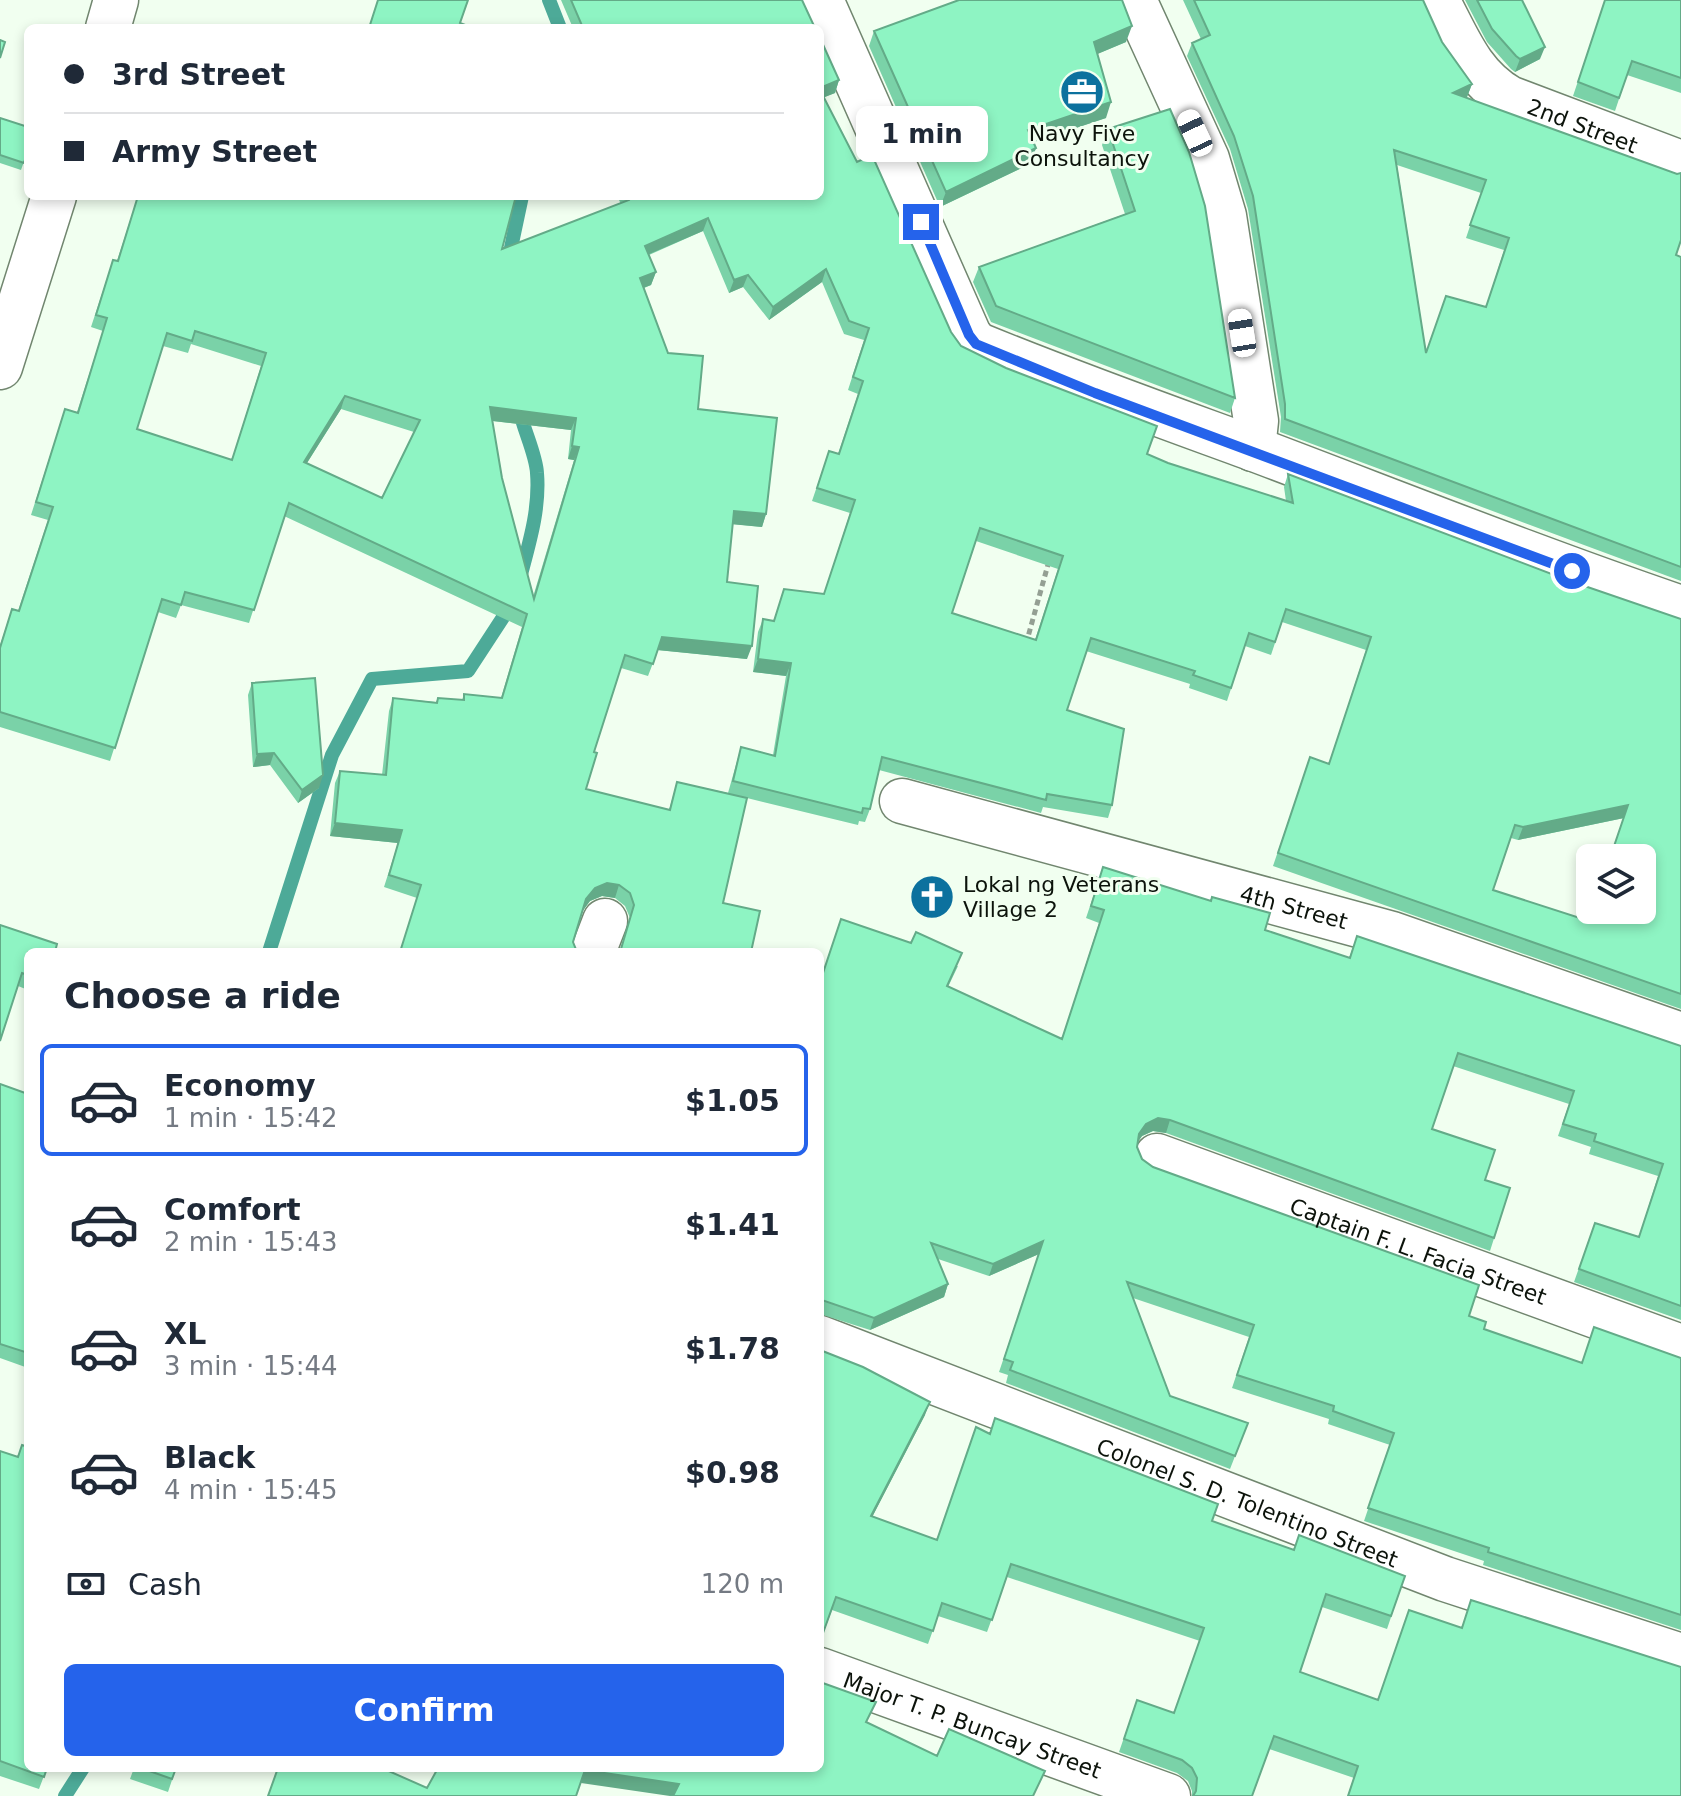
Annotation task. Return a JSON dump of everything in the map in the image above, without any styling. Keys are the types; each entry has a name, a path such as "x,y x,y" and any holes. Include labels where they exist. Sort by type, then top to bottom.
{"street":[{"path":"109,24 116,0"},
{"path":"821,0 972,340 1095,393 1253,449 1545,561 1681,608"},
{"path":"1134,0 1207,159 1224,216 1256,421 1253,449"},
{"name":"2nd Street","path":"1437,0 1474,69 1487,85 1509,98 1681,163"},
{"path":"0,367 53,200"},
{"name":"4th Street","path":"902,801 1392,934 1681,1035"},
{"name":"Captain F. L. Facia Street","path":"1157,1156 1681,1347"},
{"name":"Colonel S. D. Tolentino Street","path":"824,1340 1445,1579 1681,1656"},
{"name":"Major T. P. Buncay Street","path":"824,1671 1168,1796"}],"path":[{"path":"1023,653 1053,546"}],"building":[{"path":"378,0 468,0 460,23 463,24 370,24"},
{"path":"571,0 802,0 813,24 581,24"},
{"path":"959,0 1122,0 1132,26 1094,42 1111,102 1028,130 1036,148 946,192 874,31"},
{"path":"1194,0 1423,0 1442,42 1472,84 1453,93 1681,173 1681,240 1676,255 1681,257 1681,567 1285,419 1253,196 1234,136 1192,43 1210,35","holes":["1394,150 1486,180 1470,225 1509,238 1486,307 1446,296 1426,353"]},
{"path":"1477,0 1522,0 1545,47 1520,59 1492,29"},
{"path":"1605,0 1681,0 1681,78 1632,61 1619,98 1578,82"},
{"path":"0,40 5,42 0,58"},
{"path":"824,47 839,80 824,86"},
{"path":"824,98 857,162 872,155 951,332 961,346 1006,368 1157,426 1147,454 1168,463 1293,503 1288,474 1570,581 1681,619 1681,994 1278,853 1310,757 1329,764 1371,637 1286,609 1275,642 1249,633 1231,688 1193,675 1195,671 1091,638 1067,710 1124,729 1112,805 1047,794 1046,800 882,757 870,809 863,808 862,813 733,781 741,747 775,756 791,663 758,659 763,619 774,621 784,589 824,594 855,500 817,488 829,451 839,454 863,381 853,377 869,328 849,321 826,269 773,307 748,275 734,280 708,218 645,246 656,272 640,278 668,353 703,356 698,409 777,418 766,514 734,511 727,582 758,586 752,646 662,637 653,664 625,655 594,752 597,753 586,789 670,810 677,782 747,798 723,903 760,911 752,948 621,948 634,905 630,893 619,885 607,883 595,888 586,899 573,942 575,948 401,948 421,885 389,875 402,830 335,823 340,771 386,775 393,698 437,703 438,698 464,700 464,694 502,698 527,614 289,503 254,610 185,592 181,605 162,599 115,748 0,712 0,648 12,609 19,611 53,507 36,502 65,409 78,413 107,318 96,315 113,260 118,261 137,200 515,200 502,249 629,200 824,200","holes":["195,331 266,353 232,460 137,429 167,333 192,341","345,396 420,420 382,498 304,462","490,407 576,418 572,446 579,447 534,599 502,478","980,528 1063,556 1036,640 952,613"]},
{"path":"1170,109 1189,152 1205,206 1235,398 996,306 979,267 1135,211 1108,129"},
{"path":"0,118 24,126 24,163 0,155"},
{"path":"315,678 323,775 302,790 274,753 257,754 252,683"},
{"path":"1103,867 1211,901 1212,897 1270,913 1265,930 1350,958 1357,936 1681,1046 1681,1306 1579,1269 1595,1223 1639,1237 1663,1164 1594,1141 1596,1134 1563,1124 1574,1091 1458,1053 1432,1129 1495,1150 1485,1180 1510,1188 1494,1238 1170,1120 1158,1118 1146,1124 1139,1134 1137,1147 1142,1159 1153,1167 1479,1285 1469,1316 1486,1322 1484,1329 1582,1363 1594,1327 1681,1358 1681,1615 1488,1552 1489,1548 1368,1508 1394,1433 1333,1411 1334,1406 1237,1375 1254,1325 1127,1282 1170,1396 1248,1423 1235,1456 1010,1370 1013,1362 1004,1359 1043,1241 993,1264 931,1243 948,1284 874,1318 824,1301 824,970 841,919 911,943 916,932 962,953 947,986 1062,1039 1104,910 1091,906"},
{"path":"0,925 57,944 56,948 24,948 24,974 0,1041"},
{"path":"0,1084 24,1093 24,1352 0,1344"},
{"path":"824,1352 863,1367 930,1402 871,1516 937,1540 976,1427 990,1434 995,1418 1218,1504 1212,1521 1294,1550 1299,1535 1405,1576 1391,1616 1326,1594 1300,1672 1378,1700 1409,1610 1462,1628 1471,1600 1681,1667 1681,1796 1348,1796 1358,1766 1274,1736 1252,1796 1193,1796 1197,1778 1192,1768 1182,1760 1124,1739 1137,1700 1174,1713 1204,1628 1011,1564 992,1620 942,1603 933,1631 836,1597 824,1630"},
{"path":"24,1446 24,1770 0,1761 0,1451 18,1457"},
{"path":"824,1683 876,1702 866,1722 937,1756 949,1729 1045,1771 1033,1796 673,1796 679,1784 598,1772 824,1772"},
{"path":"152,1772 175,1772 172,1779"},
{"path":"277,1772 391,1772 427,1788 436,1772 584,1772 576,1796 268,1796"}],"waterway":[{"path":"549,0 558,24"},
{"path":"508,262 521,200"},
{"path":"519,408 534,458 538,486 533,526 520,578"},
{"path":"270,948 332,755 372,679 468,671 513,602"},
{"path":"65,1796 80,1772"}],"place":[{"name":"Navy Five Consultancy","path":"1082,92"},
{"name":"Lokal ng Veterans Village 2","path":"932,897"}],"route":[{"path":"921,222 969,335 976,344 1095,393 1253,449 1572,571"}]}
